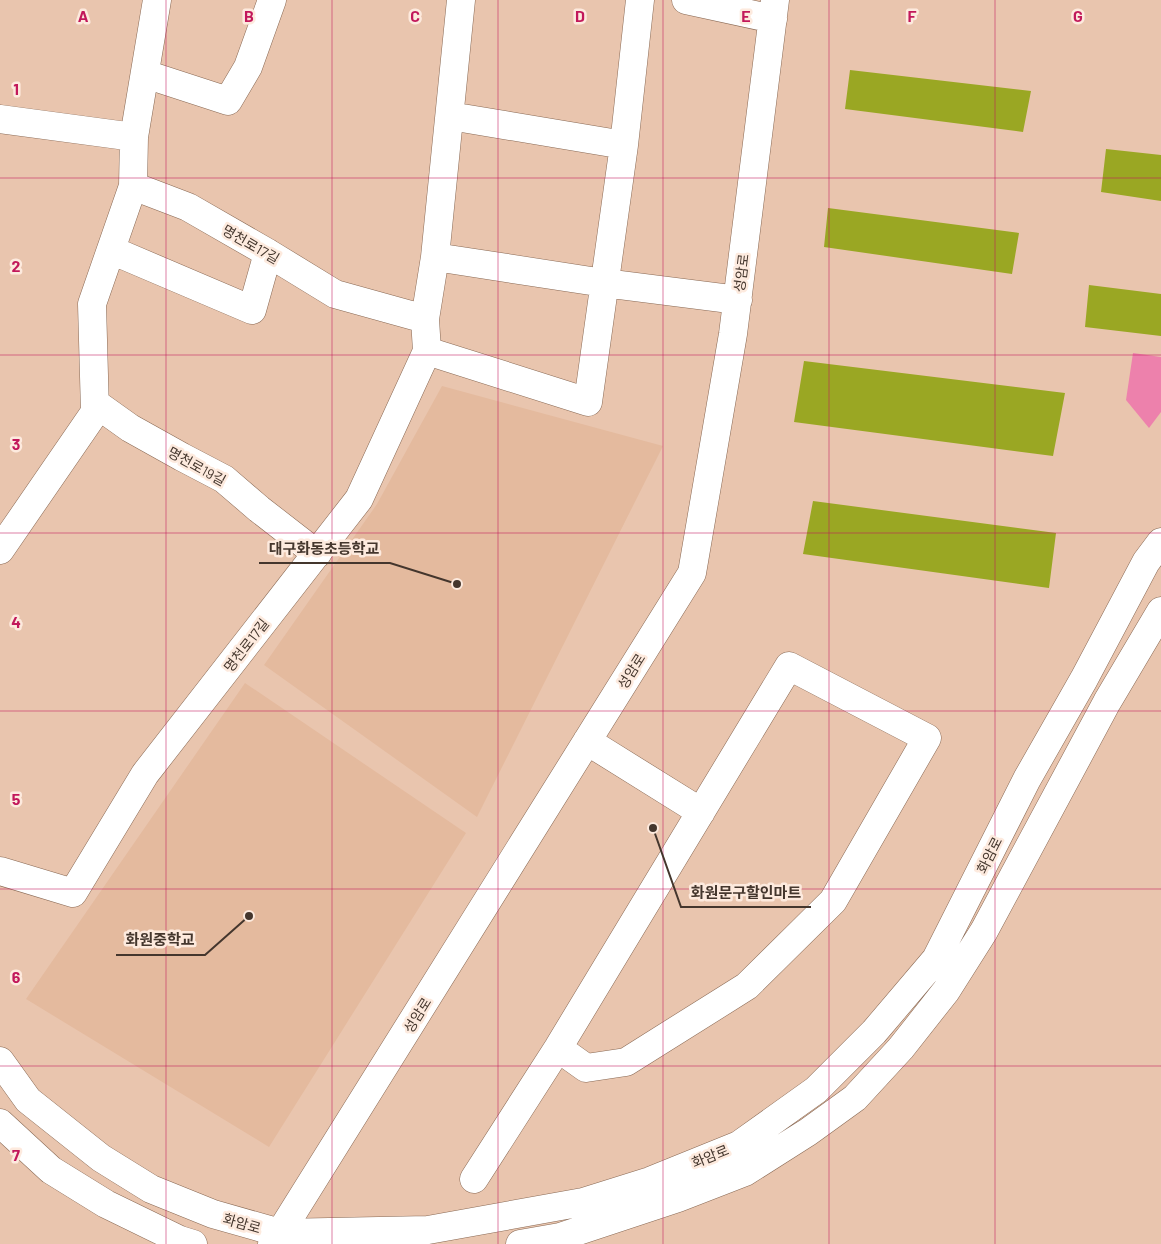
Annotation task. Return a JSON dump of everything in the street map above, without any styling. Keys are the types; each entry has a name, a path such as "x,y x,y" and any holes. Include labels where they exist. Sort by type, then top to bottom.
{"street":[{"path":"0,550 95,412 92,304 133,186 134,137 157,0"},
{"path":"145,74 228,100 248,67 272,0"},
{"name":"명천로17길","path":"0,871 73,892 145,774 359,499 427,351 425,319 435,258 461,0"},
{"path":"427,351 588,402 624,145 640,0"},
{"name":"성암로","path":"276,1239 692,573 734,334 774,9 686,0"},
{"path":"450,116 624,145"},
{"path":"0,119 134,137"},
{"name":"명천로17길","path":"133,186 188,207 335,294 425,319"},
{"path":"111,250 252,310 268,253"},
{"path":"435,258 604,283 738,300"},
{"name":"명천로19길","path":"95,403 130,428 224,479 317,554"},
{"name":"화암로","path":"0,1061 28,1100 102,1158 151,1189 276,1239 428,1230 583,1202 650,1181 739,1145 816,1090 874,1032 936,959 1027,779 1146,562 1161,542"},
{"name":"화암로","path":"520,1244 560,1237 678,1198 745,1172 808,1132 855,1098 900,1048 946,991 984,931 1102,710 1161,611"},
{"path":"474,1179 558,1048 789,666 927,738 833,901 747,986 626,1062 586,1068 558,1048"},
{"path":"587,741 701,812"},
{"path":"0,1124 51,1170 106,1204 180,1240 193,1244"}],"shaded area":[{"path":"1133,353 1161,357 1161,412 1149,428 1126,400"},
{"path":"442,386 663,446 477,817 264,665 377,504"},
{"path":"245,683 466,833 269,1147 26,999"}],"building":[{"path":"850,70 1031,91 1023,132 845,109"},
{"path":"1106,149 1161,155 1161,201 1101,192"},
{"path":"828,208 1019,233 1012,274 824,247"},
{"path":"1089,285 1161,294 1161,336 1085,327"},
{"path":"804,361 1065,393 1053,456 794,422"},
{"path":"813,501 1056,533 1049,588 803,554"}],"place":[{"name":"대구화동초등학교","path":"457,584"},
{"name":"화원문구할인마트","path":"653,828"},
{"name":"화원중학교","path":"249,916"}]}
